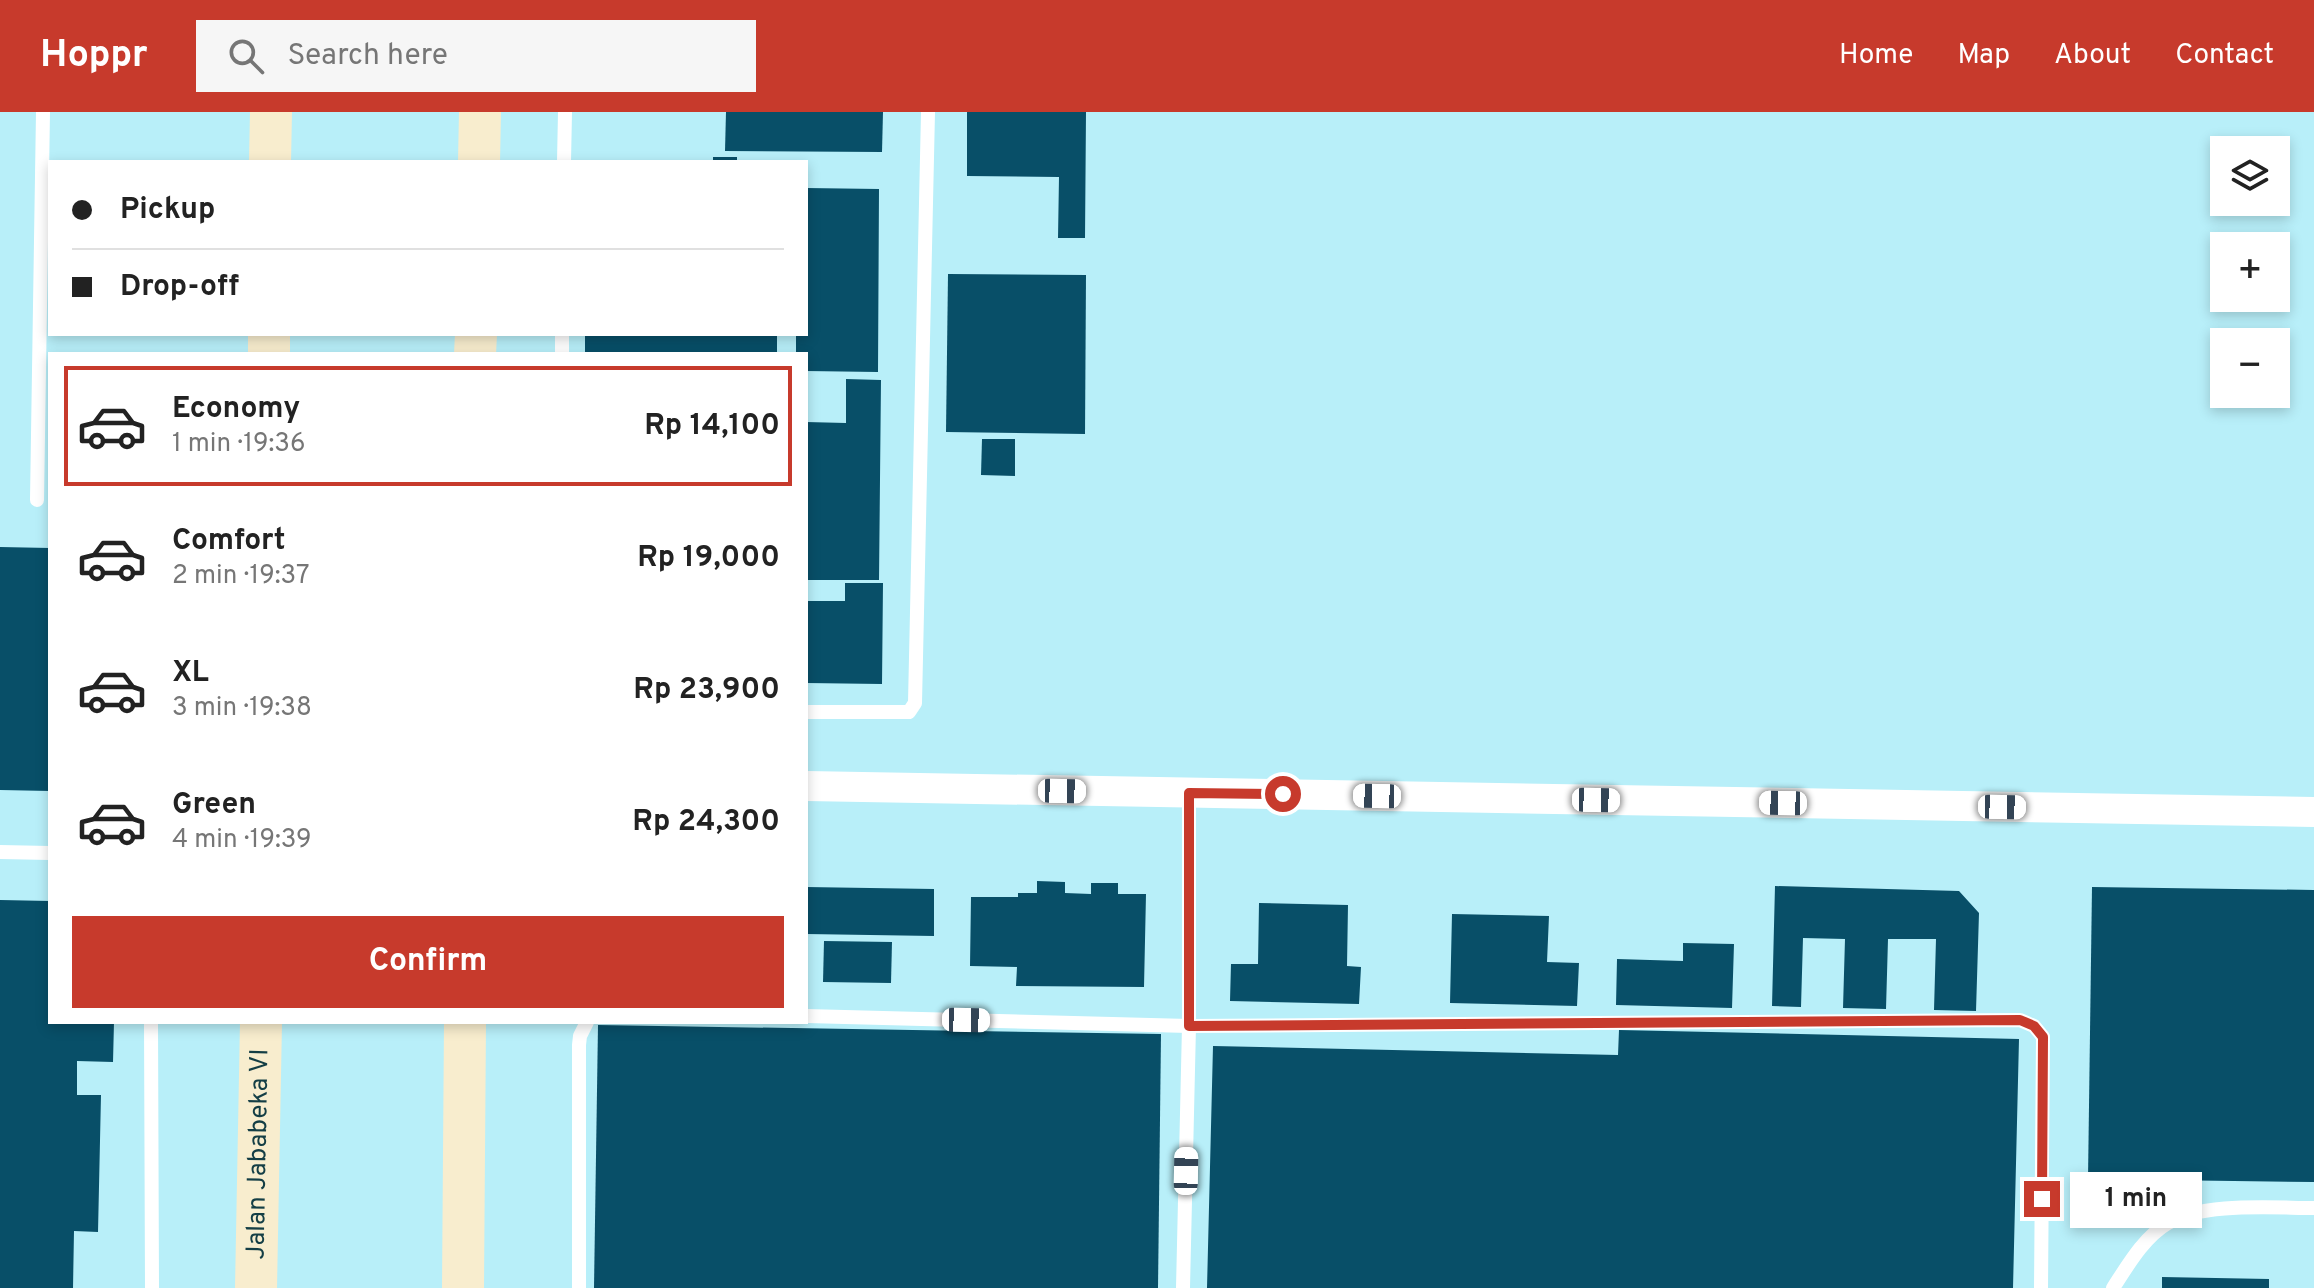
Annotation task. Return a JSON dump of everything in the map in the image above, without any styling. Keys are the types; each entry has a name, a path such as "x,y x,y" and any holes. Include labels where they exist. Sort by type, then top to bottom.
{"street":[{"path":"270,160 271,112"},
{"path":"479,160 480,112"},
{"path":"808,786 2314,812"},
{"name":"Jalan Jababeka VI","path":"256,1288 261,1024"},
{"path":"463,1288 465,1024"}],"lane":[{"path":"37,500 43,112"},
{"path":"564,160 565,112"},
{"path":"808,712 909,712 915,703 928,112"},
{"path":"1183,1288 1189,1026 1189,793"},
{"path":"0,852 48,853"},
{"path":"808,1016 1189,1026 2004,1020 2029,1023 2043,1037 2041,1288"},
{"path":"151,1024 152,1288"},
{"path":"579,1288 579,1045 586,1024"},
{"path":"2113,1288 2151,1236 2184,1214 2218,1210 2314,1208"}],"building":[{"path":"726,112 883,112 882,152 725,151"},
{"path":"967,112 1086,112 1085,238 1058,238 1059,177 967,176"},
{"path":"713,157 737,157 737,160 713,160"},
{"path":"808,188 879,189 878,372 808,371 808,352 796,352 796,336 808,336"},
{"path":"948,274 1086,275 1085,434 946,432"},
{"path":"585,336 777,336 777,352 585,352"},
{"path":"846,379 881,380 879,580 808,580 808,422 846,423"},
{"path":"982,439 1015,439 1015,476 981,475"},
{"path":"0,547 48,548 48,791 0,790"},
{"path":"845,583 883,583 882,684 808,683 808,601 845,601"},
{"path":"1037,881 1065,882 1065,893 1091,894 1091,883 1118,883 1118,894 1146,894 1144,987 1016,986 1017,967 970,966 971,897 1018,897 1018,893 1037,893"},
{"path":"1775,886 1959,891 1979,913 1976,1011 1934,1010 1936,939 1888,939 1886,1009 1843,1008 1845,939 1803,938 1801,1007 1772,1006"},
{"path":"808,887 934,889 934,936 808,934"},
{"path":"2092,887 2314,890 2314,1182 2088,1179"},
{"path":"0,900 48,901 48,1024 114,1024 113,1062 77,1061 77,1095 101,1095 98,1232 74,1231 73,1288 0,1288"},
{"path":"1259,903 1348,905 1347,966 1361,967 1359,1004 1230,1001 1231,964 1258,964"},
{"path":"1452,914 1549,916 1547,962 1579,963 1577,1006 1450,1003"},
{"path":"824,941 892,942 891,983 823,982"},
{"path":"1683,943 1734,944 1732,1008 1616,1005 1617,959 1683,961"},
{"path":"598,1025 1161,1034 1158,1288 594,1288"},
{"path":"1619,1030 2019,1039 2013,1288 1207,1288 1213,1046 1618,1055"},
{"path":"2162,1277 2269,1279 2269,1288 2162,1288"}],"route":[{"path":"1283,794 1189,793 1189,1026 2020,1020 2034,1026 2043,1037 2042,1199"}]}
